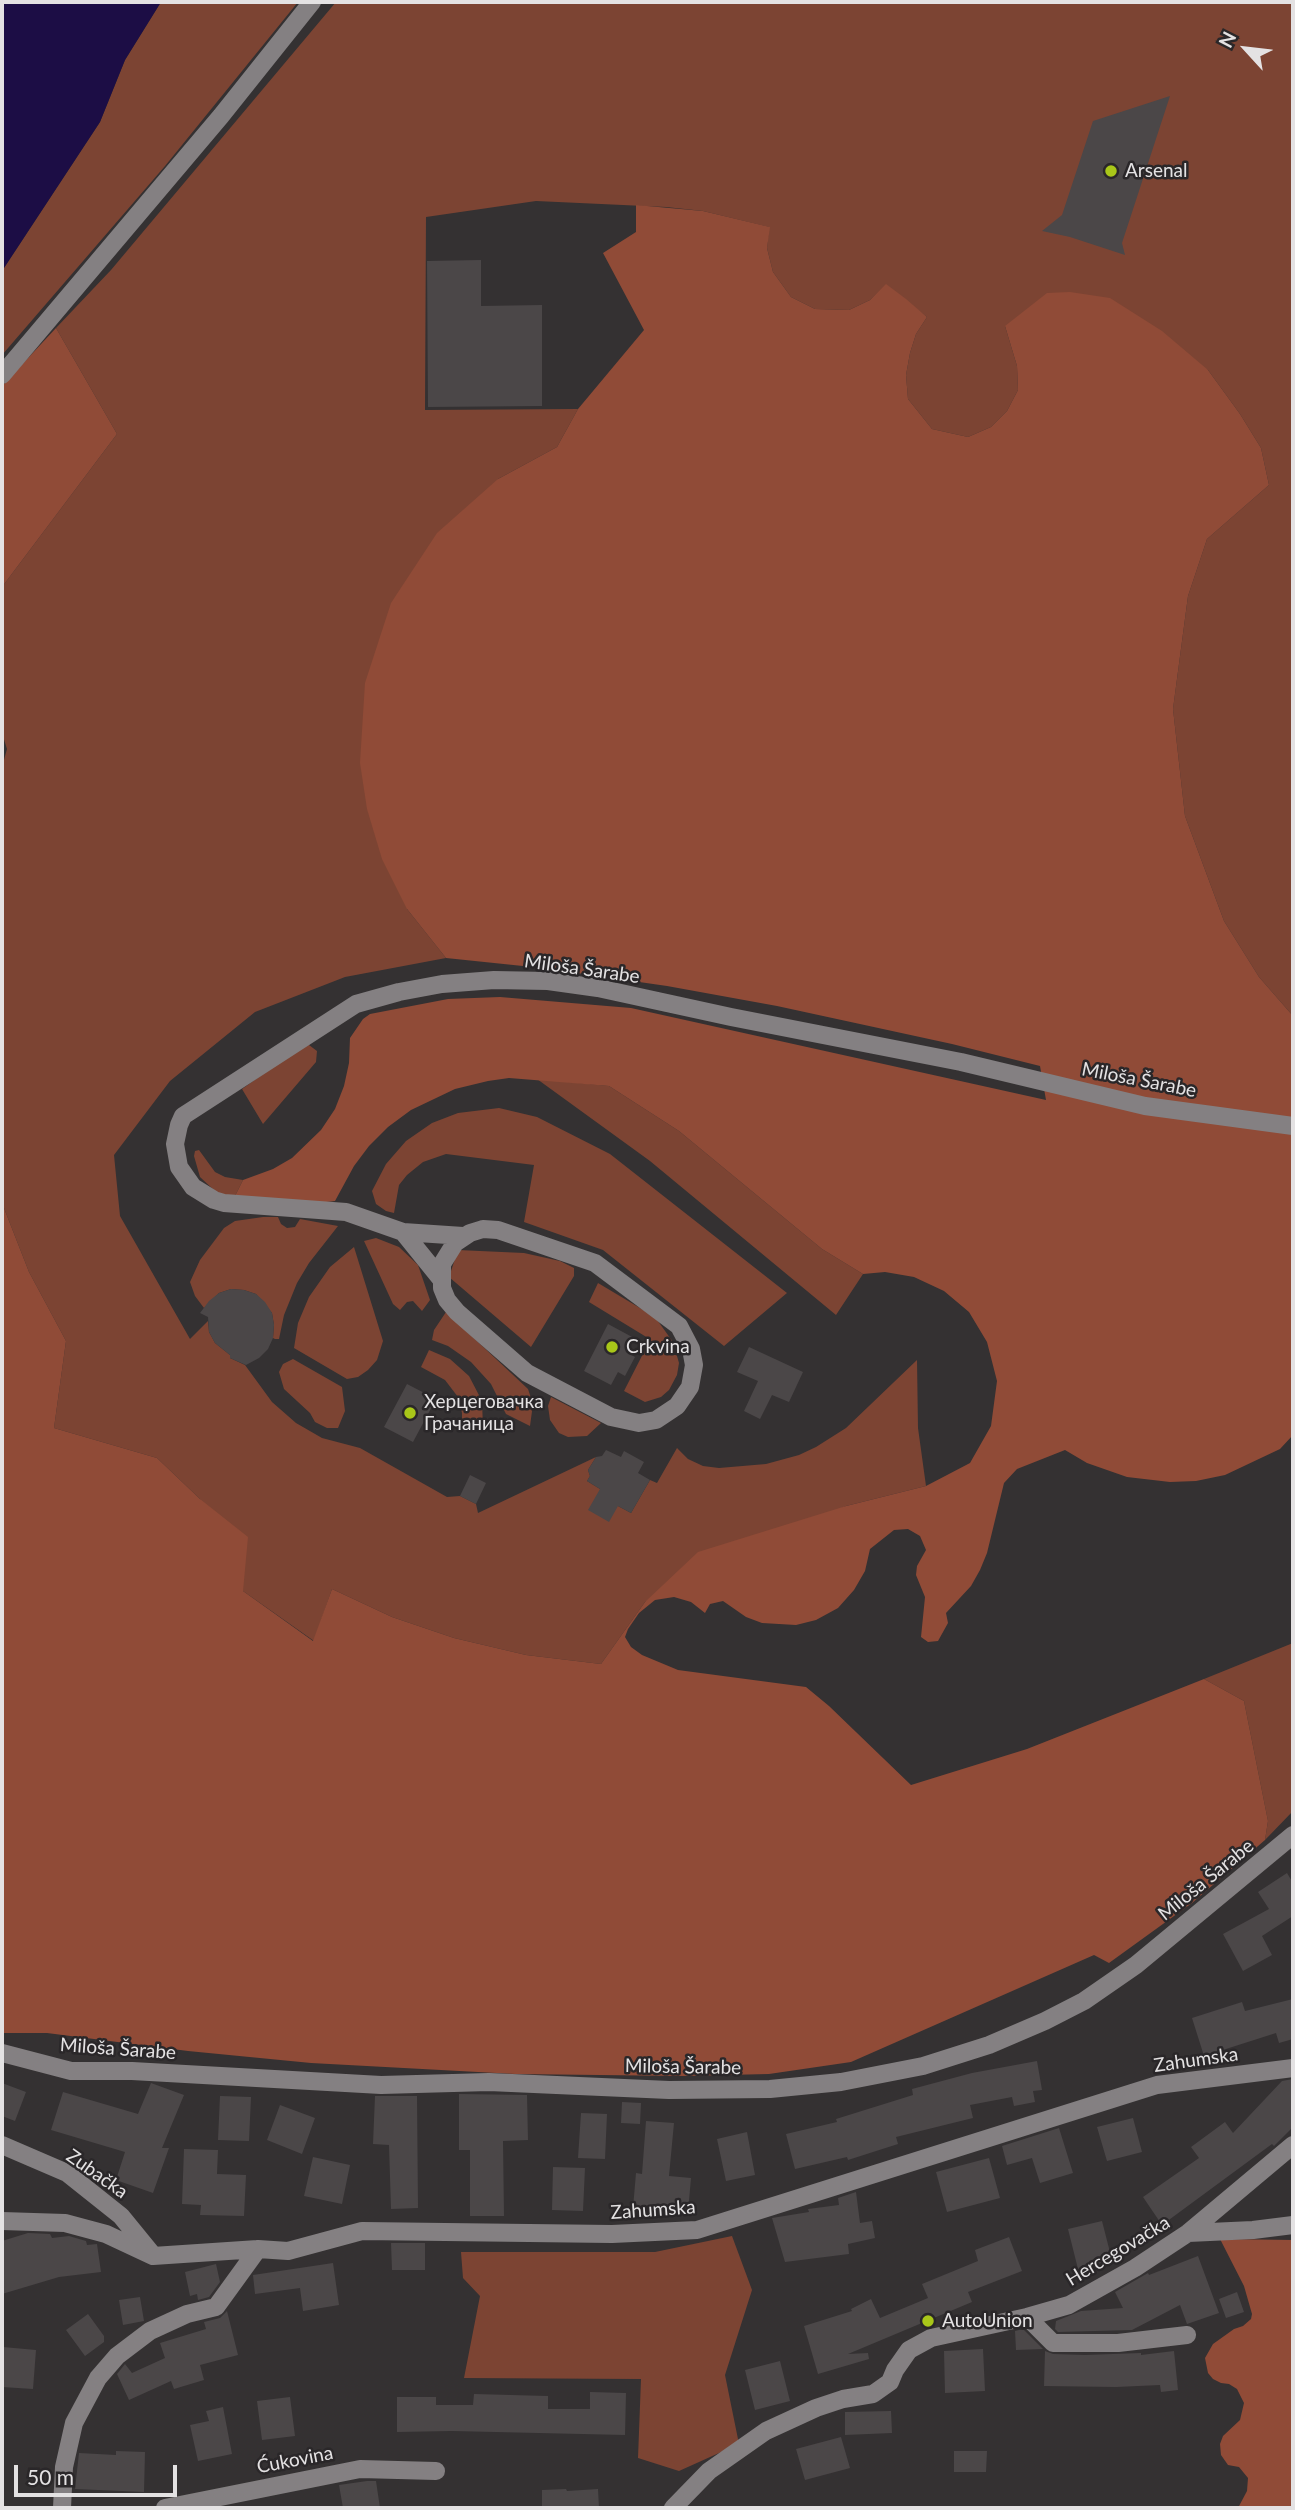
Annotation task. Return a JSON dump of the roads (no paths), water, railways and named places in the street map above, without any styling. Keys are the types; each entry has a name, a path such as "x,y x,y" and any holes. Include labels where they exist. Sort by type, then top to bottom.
{"street":[{"path":"2,375 313,2"},
{"name":"Miloša Šarabe","path":"463,1236 403,1232 346,1212 224,1203 203,1195 185,1178 179,1167 175,1144 179,1125 183,1116 356,1004 442,984 494,980 548,981 598,988 961,1062 1145,1106 1293,1126"},
{"path":"484,1229 498,1230 595,1263 679,1326 691,1349 694,1365 690,1387 677,1406 656,1420 639,1423 611,1418 527,1373 457,1312 447,1300 441,1279 442,1264 447,1252 463,1236 484,1229"},
{"path":"403,1232 441,1279"},
{"name":"Miloša Šarabe","path":"2,2053 71,2071 132,2071 381,2085 489,2082 669,2090 757,2089 842,2082 923,2066 989,2045 1084,2001 1136,1965 1293,1835"},
{"name":"Zahumska","path":"2,2221 65,2223 106,2234 153,2256 258,2249 288,2251 362,2231 612,2234 697,2230 1157,2085 1293,2068"},
{"name":"Zubačka","path":"2,2145 67,2174 121,2216 153,2256"},
{"name":"Hercegovačka","path":"673,2508 709,2470 766,2431 816,2408 843,2399 873,2394 890,2382 909,2350 931,2338 1069,2305 1135,2268 1188,2233 1293,2145"},
{"name":"Hercegovačka","path":"1188,2233 1293,2225"},
{"path":"62,2508 64,2467 74,2423 98,2378 117,2356 150,2331 187,2314 216,2308 258,2249"},
{"path":"1027,2317 1053,2343 1118,2343 1187,2335"},
{"name":"Ćukovina","path":"165,2508 360,2469 436,2471"}],"place":[{"name":"Arsenal","path":"1111,171"},
{"name":"Crkvina","path":"612,1347"},
{"name":"Херцеговачка Грачаница","path":"410,1413"},
{"name":"AutoUnion","path":"928,2321"}]}
